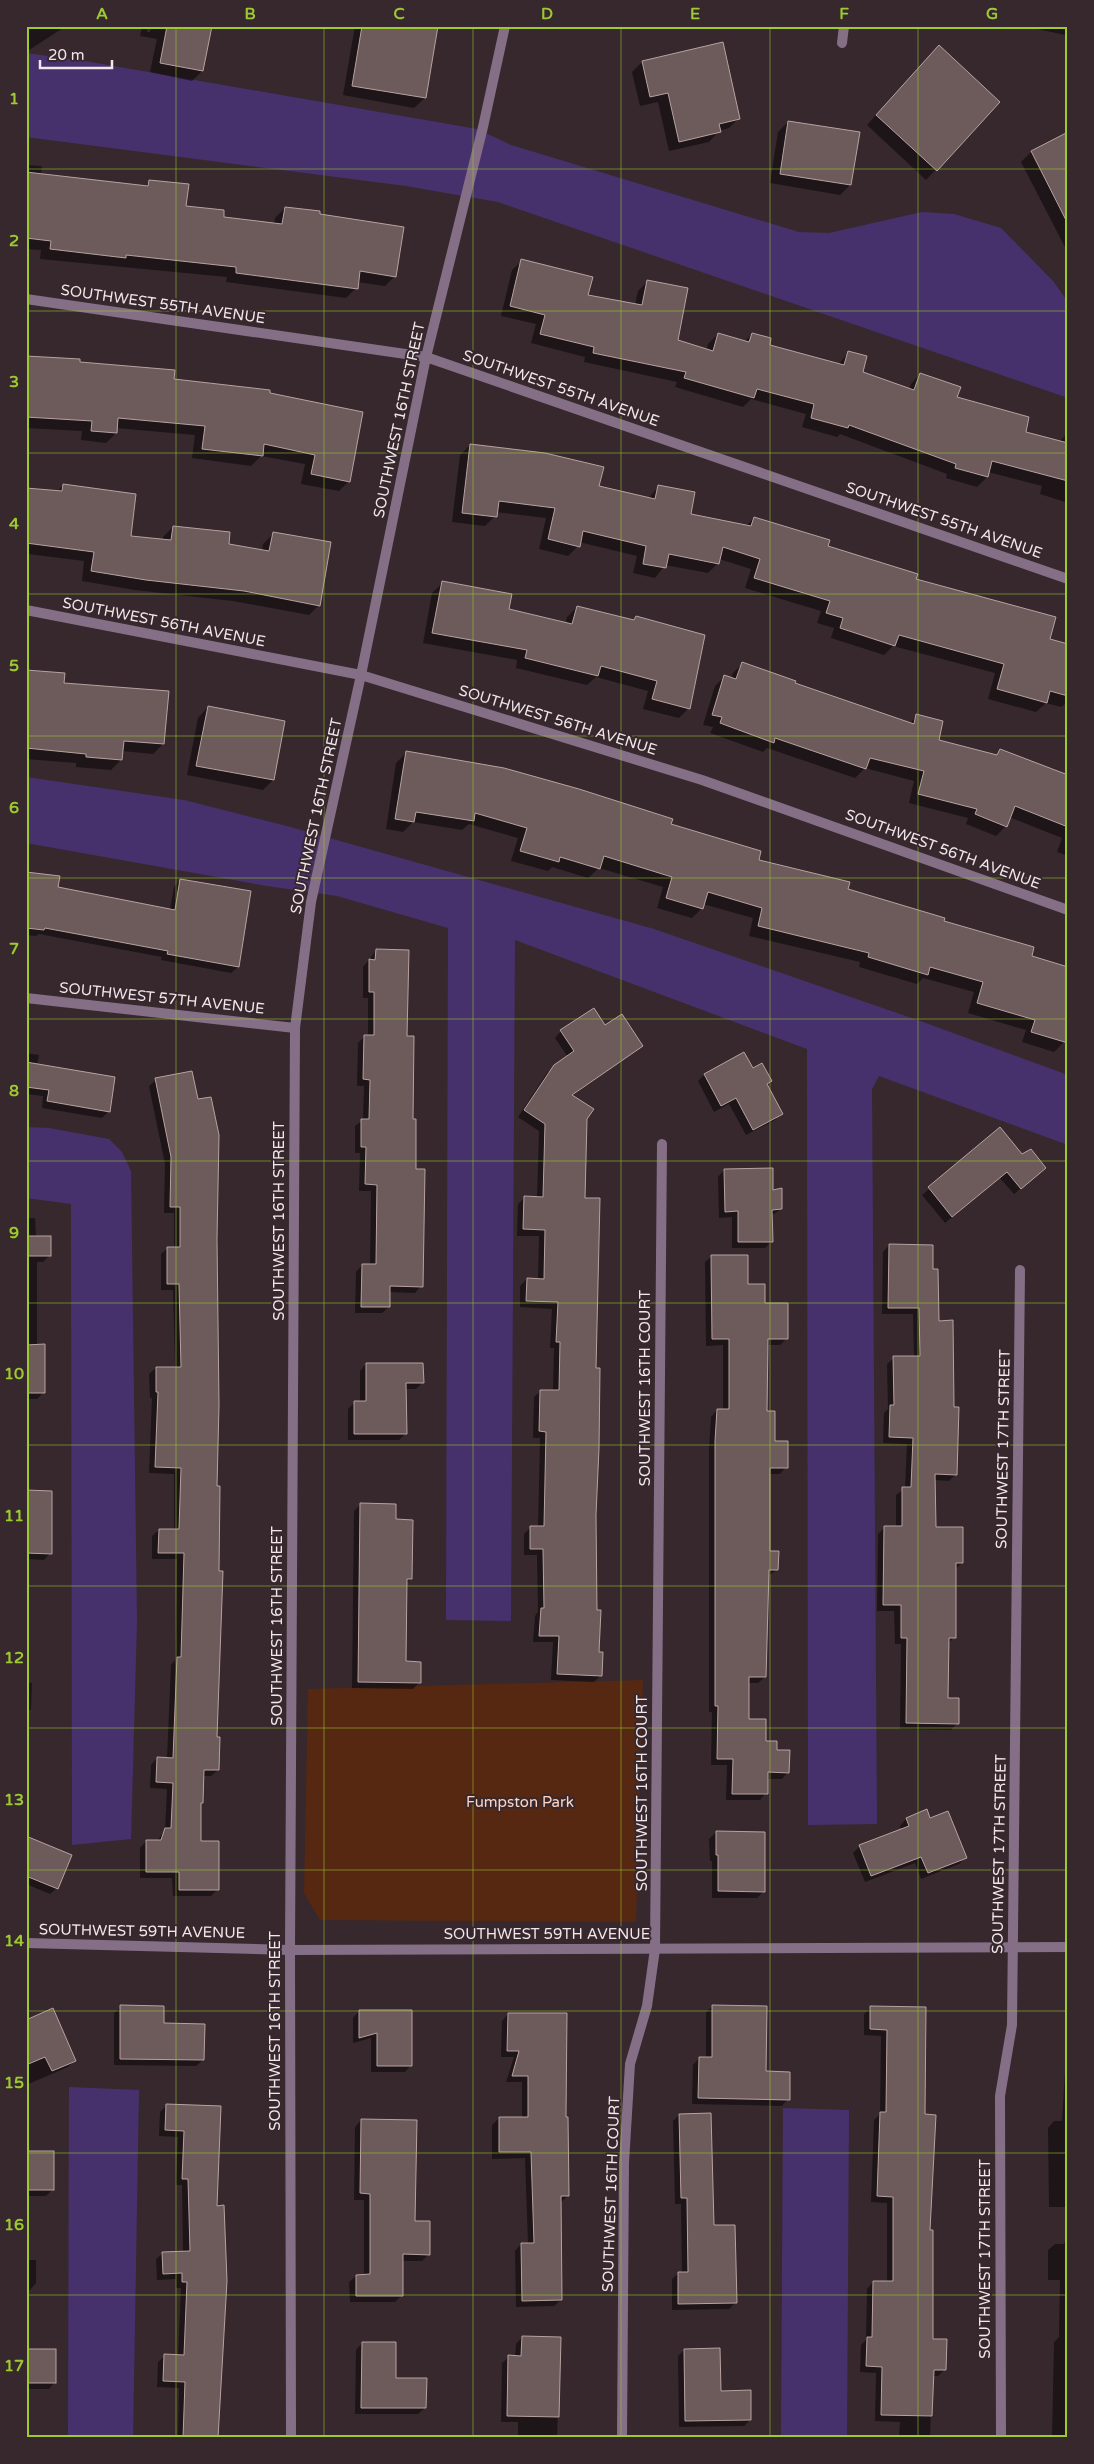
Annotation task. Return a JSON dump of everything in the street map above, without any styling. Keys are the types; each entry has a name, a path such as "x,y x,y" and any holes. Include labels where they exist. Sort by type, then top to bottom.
{"street":[{"name":"SOUTHWEST 16TH STREET","path":"291,2438 290,1950 295,1028 311,902 361,676 426,358 483,128 505,26"},
{"path":"842,43 844,26"},
{"name":"SOUTHWEST 55TH AVENUE","path":"26,299 426,358 1068,578"},
{"name":"SOUTHWEST 56TH AVENUE","path":"26,610 361,676 702,780 1068,910"},
{"name":"SOUTHWEST 57TH AVENUE","path":"26,998 295,1028"},
{"name":"SOUTHWEST 16TH COURT","path":"622,2438 624,2163 630,2064 647,2006 655,1949 662,1144"},
{"name":"SOUTHWEST 17TH STREET","path":"1001,2438 1000,2096 1012,2025 1020,1270"},
{"name":"SOUTHWEST 59TH AVENUE","path":"26,1943 290,1950 1068,1947"}],"green space":[{"name":"Fumpston Park","path":"643,1680 636,1922 320,1920 304,1893 308,1689"}],"shaded area":[{"path":"26,53 85,61 477,129 511,145 799,232 829,233 922,212 954,214 1001,228 1053,281 1068,302 1068,398 498,202 406,186 26,137"},
{"path":"26,777 184,800 283,825 654,929 923,1022 1068,1075 1068,1145 879,1076 872,1089 877,1824 808,1825 807,1049 515,940 511,1621 446,1620 448,928 337,896 267,886 26,843"},
{"path":"26,1127 49,1128 109,1139 122,1152 131,1171 137,1621 131,1839 72,1845 71,1204 26,1198"},
{"path":"69,2087 139,2090 133,2438 68,2438"},
{"path":"783,2108 849,2110 847,2438 781,2438"}],"building":[{"path":"167,26 212,26 203,71 160,63"},
{"path":"362,26 438,26 426,98 352,86"},
{"path":"723,42 740,119 719,124 721,132 679,142 668,93 650,97 642,61"},
{"path":"939,45 1000,102 937,171 876,115"},
{"path":"788,121 860,132 851,185 780,174"},
{"path":"1068,132 1068,224 1031,151"},
{"path":"26,172 148,186 149,180 189,184 186,206 224,210 224,217 282,224 285,207 320,211 320,214 404,227 396,277 360,271 358,289 236,273 236,267 126,255 126,258 50,249 51,241 26,238"},
{"path":"521,259 593,277 588,295 642,305 647,280 688,288 678,340 713,351 718,333 749,342 752,333 771,338 770,345 844,365 848,351 867,356 863,372 914,390 920,373 961,387 957,397 1029,417 1026,432 1068,443 1068,481 992,461 988,477 955,468 956,464 849,425 848,428 811,418 814,404 757,389 754,398 684,378 686,372 593,353 594,347 540,334 545,315 510,306"},
{"path":"26,356 80,359 80,362 175,370 174,379 270,390 270,393 363,412 350,482 311,474 315,455 264,444 263,456 202,449 205,426 118,418 117,433 91,431 92,421 26,417"},
{"path":"470,444 545,453 604,467 599,486 655,499 658,485 695,492 691,514 751,526 754,517 830,540 828,546 918,574 916,579 1056,617 1050,639 1068,644 1068,696 1050,691 1047,703 997,689 1004,664 899,635 895,646 840,628 843,618 826,613 830,601 754,578 760,559 723,547 719,564 669,554 666,568 643,564 646,546 583,531 580,547 548,539 555,508 499,501 497,517 462,513"},
{"path":"63,484 136,494 131,536 171,540 173,526 230,532 229,544 269,551 273,532 331,542 320,606 244,591 146,580 91,571 94,552 26,543 26,488 62,491"},
{"path":"442,581 512,594 509,609 572,624 577,606 634,620 636,616 705,635 690,709 652,699 657,681 601,666 598,676 525,658 527,650 432,633"},
{"path":"742,662 796,681 795,683 914,724 916,714 943,721 939,740 997,755 1000,749 1068,775 1068,827 1015,806 1007,827 975,814 977,809 918,794 924,771 870,758 866,769 775,738 774,743 720,723 722,717 712,715 724,675 736,679"},
{"path":"26,670 65,673 64,683 169,691 164,744 124,741 122,760 26,748"},
{"path":"208,706 285,721 274,780 196,766"},
{"path":"406,751 504,768 579,789 673,819 671,824 761,851 759,860 850,882 848,889 945,918 944,921 1034,947 1032,956 1068,967 1068,1043 1031,1032 1035,1020 977,1003 983,982 930,967 928,975 868,957 869,953 758,926 762,908 708,892 703,909 666,898 672,877 604,856 600,869 560,857 559,862 520,851 527,828 475,813 474,821 416,812 414,822 395,819"},
{"path":"26,872 60,876 58,887 175,910 180,879 251,891 239,967 167,954 168,951 45,928 44,930 26,928"},
{"path":"376,949 409,950 407,1036 414,1036 413,1119 416,1119 416,1169 425,1169 423,1287 390,1286 390,1307 361,1307 362,1264 376,1264 377,1185 365,1184 366,1147 361,1147 361,1119 369,1119 370,1080 363,1079 364,1035 374,1035 374,992 369,992 369,959 375,960"},
{"path":"594,1008 605,1025 622,1014 643,1046 572,1095 594,1109 587,1119 585,1198 600,1198 596,1368 600,1368 599,1448 596,1515 597,1610 601,1610 599,1652 603,1652 602,1676 557,1674 559,1636 539,1636 541,1608 544,1608 543,1549 530,1549 530,1526 544,1526 546,1432 539,1431 540,1390 559,1390 560,1342 556,1342 558,1302 526,1301 527,1278 544,1279 545,1230 523,1229 524,1196 543,1197 545,1124 524,1110 554,1065 574,1051 560,1030"},
{"path":"744,1052 753,1068 762,1063 772,1081 767,1084 783,1114 753,1130 736,1098 721,1106 704,1074"},
{"path":"26,1062 115,1077 110,1112 47,1101 49,1090 26,1087"},
{"path":"192,1071 198,1099 211,1097 219,1135 217,1239 219,1405 217,1486 220,1486 219,1571 223,1571 217,1737 220,1737 219,1770 204,1770 203,1803 201,1803 201,1841 219,1841 219,1890 179,1890 179,1872 146,1872 146,1840 161,1840 165,1828 171,1828 173,1783 156,1782 157,1757 173,1758 177,1657 181,1657 184,1553 158,1553 159,1529 179,1529 181,1468 155,1467 158,1392 156,1392 156,1367 181,1367 179,1284 167,1284 167,1247 180,1247 180,1207 170,1207 171,1157 155,1078"},
{"path":"1000,1127 1022,1154 1031,1149 1046,1168 1021,1189 1007,1172 952,1217 928,1187"},
{"path":"773,1168 773,1190 782,1188 782,1209 772,1210 773,1242 738,1242 738,1211 725,1212 724,1169"},
{"path":"26,1236 51,1236 51,1256 26,1256"},
{"path":"889,1244 933,1245 933,1269 938,1269 939,1321 953,1320 954,1407 959,1407 957,1475 935,1474 936,1527 963,1527 963,1563 956,1563 956,1638 949,1638 948,1698 959,1698 959,1724 906,1723 907,1638 901,1638 901,1605 883,1605 884,1526 902,1526 902,1487 911,1487 913,1438 889,1437 890,1405 894,1405 893,1356 920,1356 919,1308 888,1308"},
{"path":"711,1255 748,1255 748,1284 765,1284 765,1303 788,1303 788,1339 768,1339 767,1411 775,1411 775,1441 788,1441 788,1468 770,1468 770,1551 779,1551 778,1570 769,1570 766,1677 749,1677 749,1719 766,1719 766,1741 777,1741 777,1750 790,1750 789,1773 768,1772 768,1794 732,1794 733,1759 717,1759 718,1706 715,1706 715,1441 717,1409 729,1409 729,1339 712,1339"},
{"path":"45,1344 45,1393 26,1393 26,1345"},
{"path":"366,1363 423,1363 424,1383 406,1383 407,1434 354,1434 354,1401 366,1401"},
{"path":"26,1490 52,1491 52,1554 26,1553"},
{"path":"360,1503 396,1504 396,1519 413,1520 412,1579 407,1579 406,1661 421,1662 421,1683 358,1682"},
{"path":"927,1809 930,1818 948,1811 967,1858 928,1873 921,1857 871,1876 859,1845 909,1826 906,1818"},
{"path":"716,1831 765,1832 765,1892 718,1891"},
{"path":"26,1836 72,1855 58,1889 26,1876"},
{"path":"120,2005 164,2006 164,2023 205,2024 204,2060 120,2059"},
{"path":"712,2005 767,2006 766,2071 790,2072 790,2100 698,2098 699,2057 712,2057"},
{"path":"870,2006 926,2007 925,2114 936,2115 930,2230 933,2230 933,2339 947,2339 946,2370 934,2370 932,2416 881,2415 882,2367 866,2366 867,2337 872,2337 873,2281 893,2281 893,2197 877,2196 880,2112 886,2112 887,2030 870,2029"},
{"path":"53,2008 76,2061 52,2071 45,2057 26,2065 26,2020"},
{"path":"359,2010 412,2010 412,2066 377,2066 377,2033 359,2038"},
{"path":"508,2013 567,2013 566,2117 568,2117 569,2196 561,2196 562,2300 522,2301 521,2243 534,2243 531,2152 499,2152 499,2117 528,2117 528,2076 512,2076 519,2051 507,2051"},
{"path":"166,2104 221,2106 217,2206 224,2205 227,2281 218,2438 183,2438 185,2382 163,2381 164,2354 184,2355 187,2282 182,2282 182,2273 163,2274 162,2252 190,2251 188,2179 182,2179 184,2131 165,2130"},
{"path":"711,2113 714,2225 735,2225 737,2303 678,2304 678,2272 688,2272 687,2198 681,2198 679,2114"},
{"path":"361,2119 417,2120 415,2221 430,2221 430,2255 403,2254 403,2296 356,2296 356,2275 370,2274 370,2194 360,2193"},
{"path":"26,2151 54,2151 54,2190 26,2190"},
{"path":"522,2336 561,2337 559,2417 507,2416 508,2355 521,2356"},
{"path":"362,2342 396,2342 396,2378 427,2378 426,2408 361,2408"},
{"path":"720,2348 721,2391 751,2390 751,2420 685,2421 684,2349"},
{"path":"26,2349 56,2349 56,2383 26,2383"}]}
